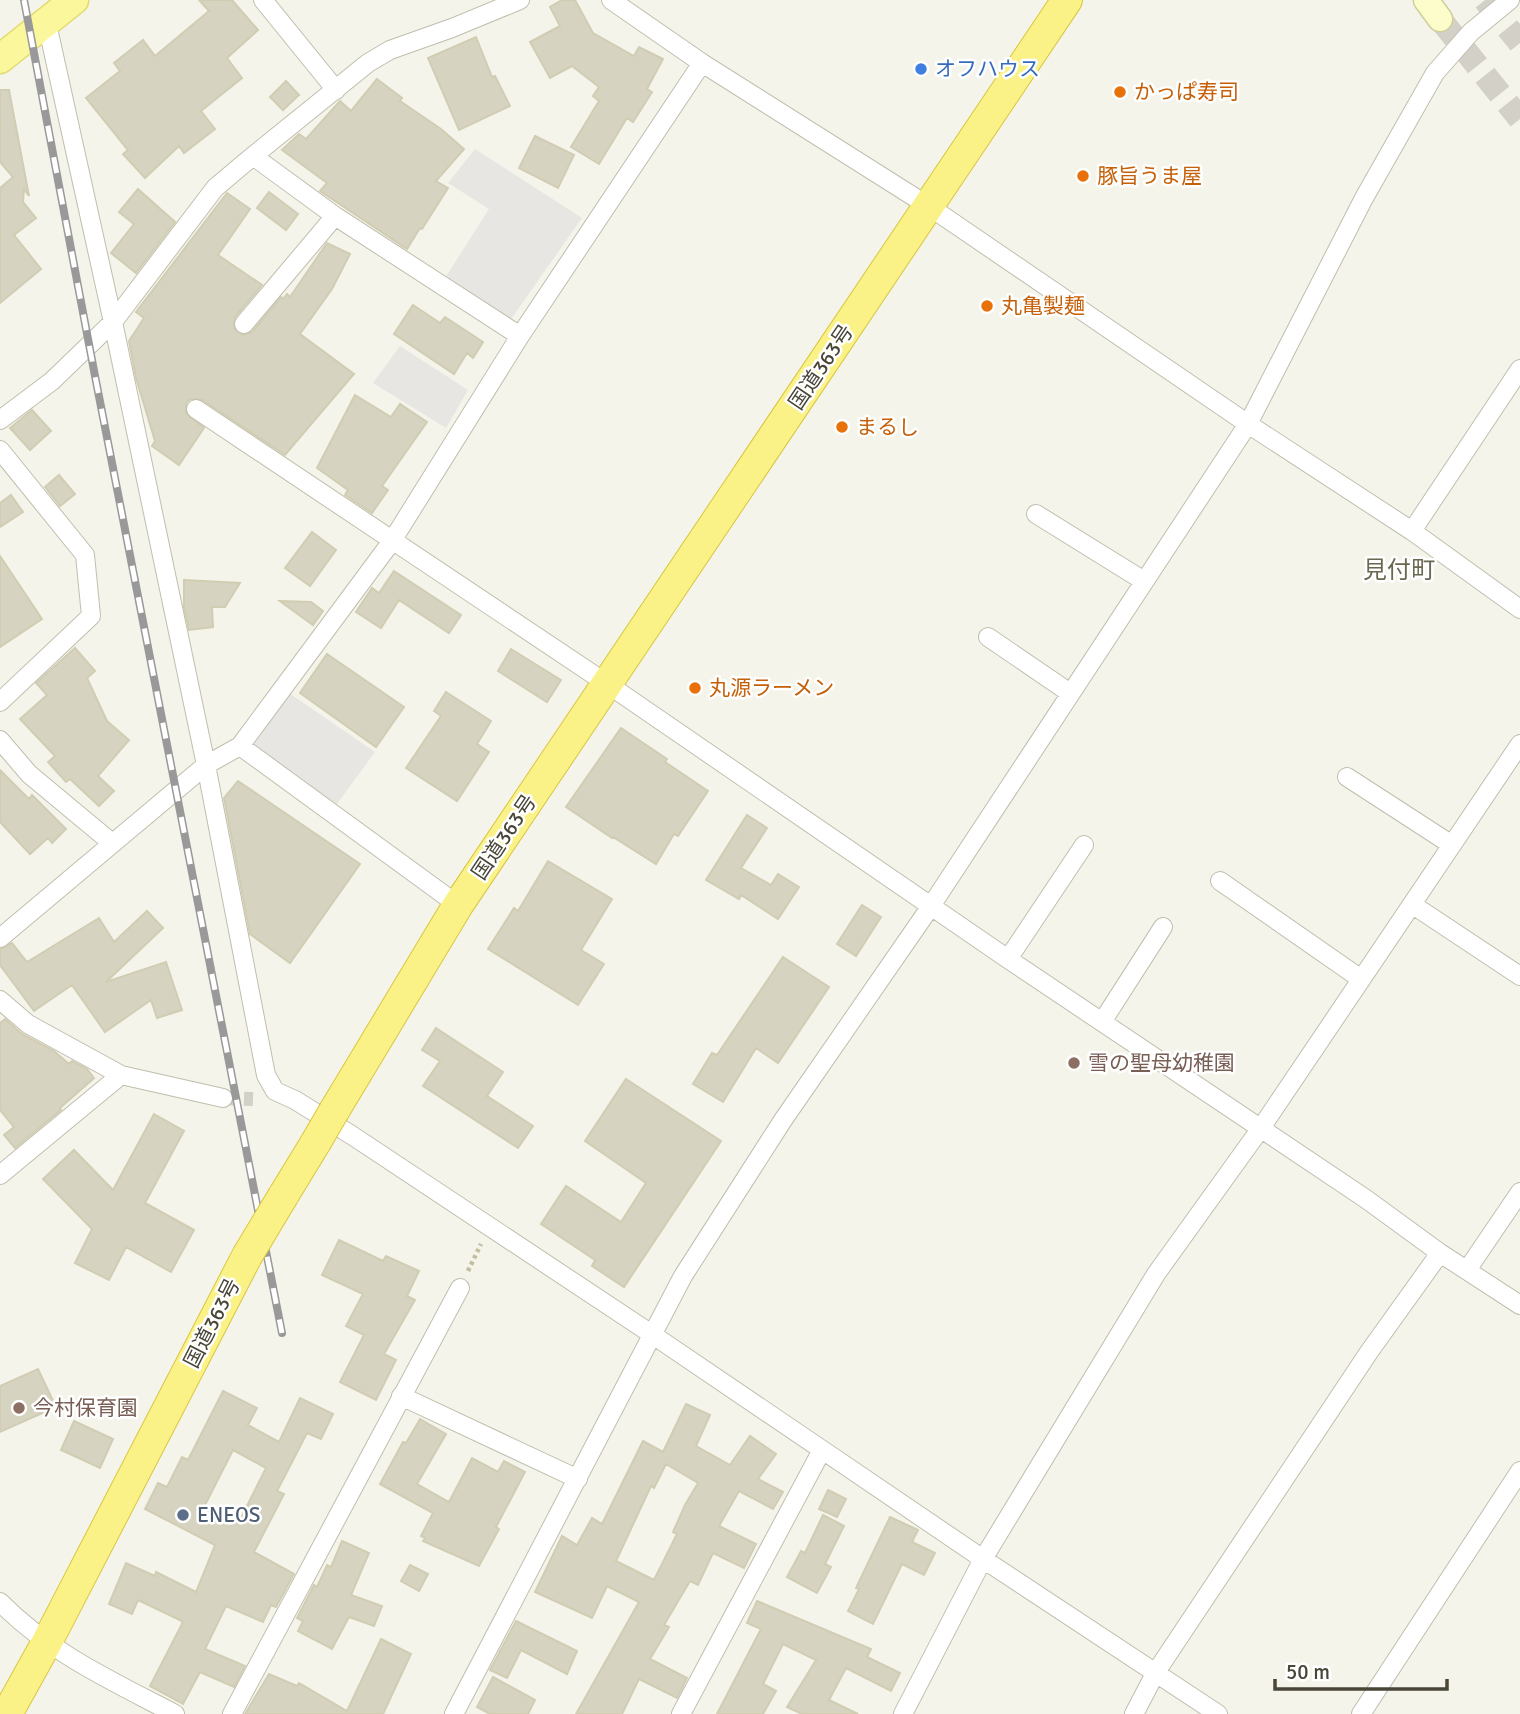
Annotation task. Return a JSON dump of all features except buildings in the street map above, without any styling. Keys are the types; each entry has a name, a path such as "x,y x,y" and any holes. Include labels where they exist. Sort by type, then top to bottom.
{"highway":[{"name":"国道363号","path":"7,1714 247,1256 458,905 1067,0"}],"main road":[{"path":"0,59 74,0"}],"street":[{"path":"263,0 336,90"},
{"path":"0,420 52,382 113,322 215,188 368,63 390,50 520,0"},
{"path":"611,0 702,63 930,207 1248,424 1412,531 1520,609"},
{"path":"454,1714 683,1276 776,1131 931,906 1248,424 1364,198 1435,73 1471,32 1510,0"},
{"path":"47,24 206,765 266,1075 275,1091 295,1100 353,1136 1217,1714"},
{"path":"0,938 206,765 240,746 392,541 520,336 702,63"},
{"path":"253,156 335,216 520,336"},
{"path":"244,324 335,216"},
{"path":"1412,531 1520,369"},
{"path":"196,409 606,683 1520,1305"},
{"path":"0,450 85,555 91,616 0,702"},
{"path":"1036,514 1144,581"},
{"path":"988,637 1070,693"},
{"path":"0,740 29,774 112,843"},
{"path":"903,1714 983,1559 1156,1274 1261,1128 1520,744"},
{"path":"240,746 458,905"},
{"path":"1347,777 1452,845"},
{"path":"1008,959 1084,845"},
{"path":"1220,881 1361,979"},
{"path":"1413,905 1520,976"},
{"path":"1102,1022 1163,927"},
{"path":"0,1000 28,1024 121,1075 223,1098"},
{"path":"0,1175 121,1075"},
{"path":"1467,1270 1520,1192"},
{"path":"1134,1714 1156,1672 1369,1352 1440,1253"},
{"path":"232,1714 460,1288"},
{"path":"401,1396 578,1479"},
{"path":"681,1714 822,1450"},
{"path":"1361,1714 1520,1471"},
{"path":"0,1602 24,1626 70,1659 175,1714"}],"path":[{"path":"460,1288 482,1242"}],"shaded area":[{"path":"475,149 582,218 509,322 445,278 489,209 448,183"},
{"path":"400,346 468,390 446,428 373,383"},
{"path":"289,693 375,752 334,808 252,748"}],"tunnel":[{"path":"1485,0 1520,43"},
{"path":"1440,19 1520,119"},
{"path":"223,1098 253,1099"}],"railway":[{"path":"24,0 282,1333"}],"place":[{"name":"オフハウス","path":"921,69"},
{"name":"かっぱ寿司","path":"1120,92"},
{"name":"豚旨うま屋","path":"1083,176"},
{"name":"丸亀製麺","path":"987,306"},
{"name":"まるし","path":"842,427"},
{"name":"丸源ラーメン","path":"695,688"},
{"name":"雪の聖母幼稚園","path":"1074,1063"},
{"name":"今村保育園","path":"19,1408"},
{"name":"ENEOS","path":"183,1515"}],"district":[{"name":"見付町","path":"1399,570"}]}
